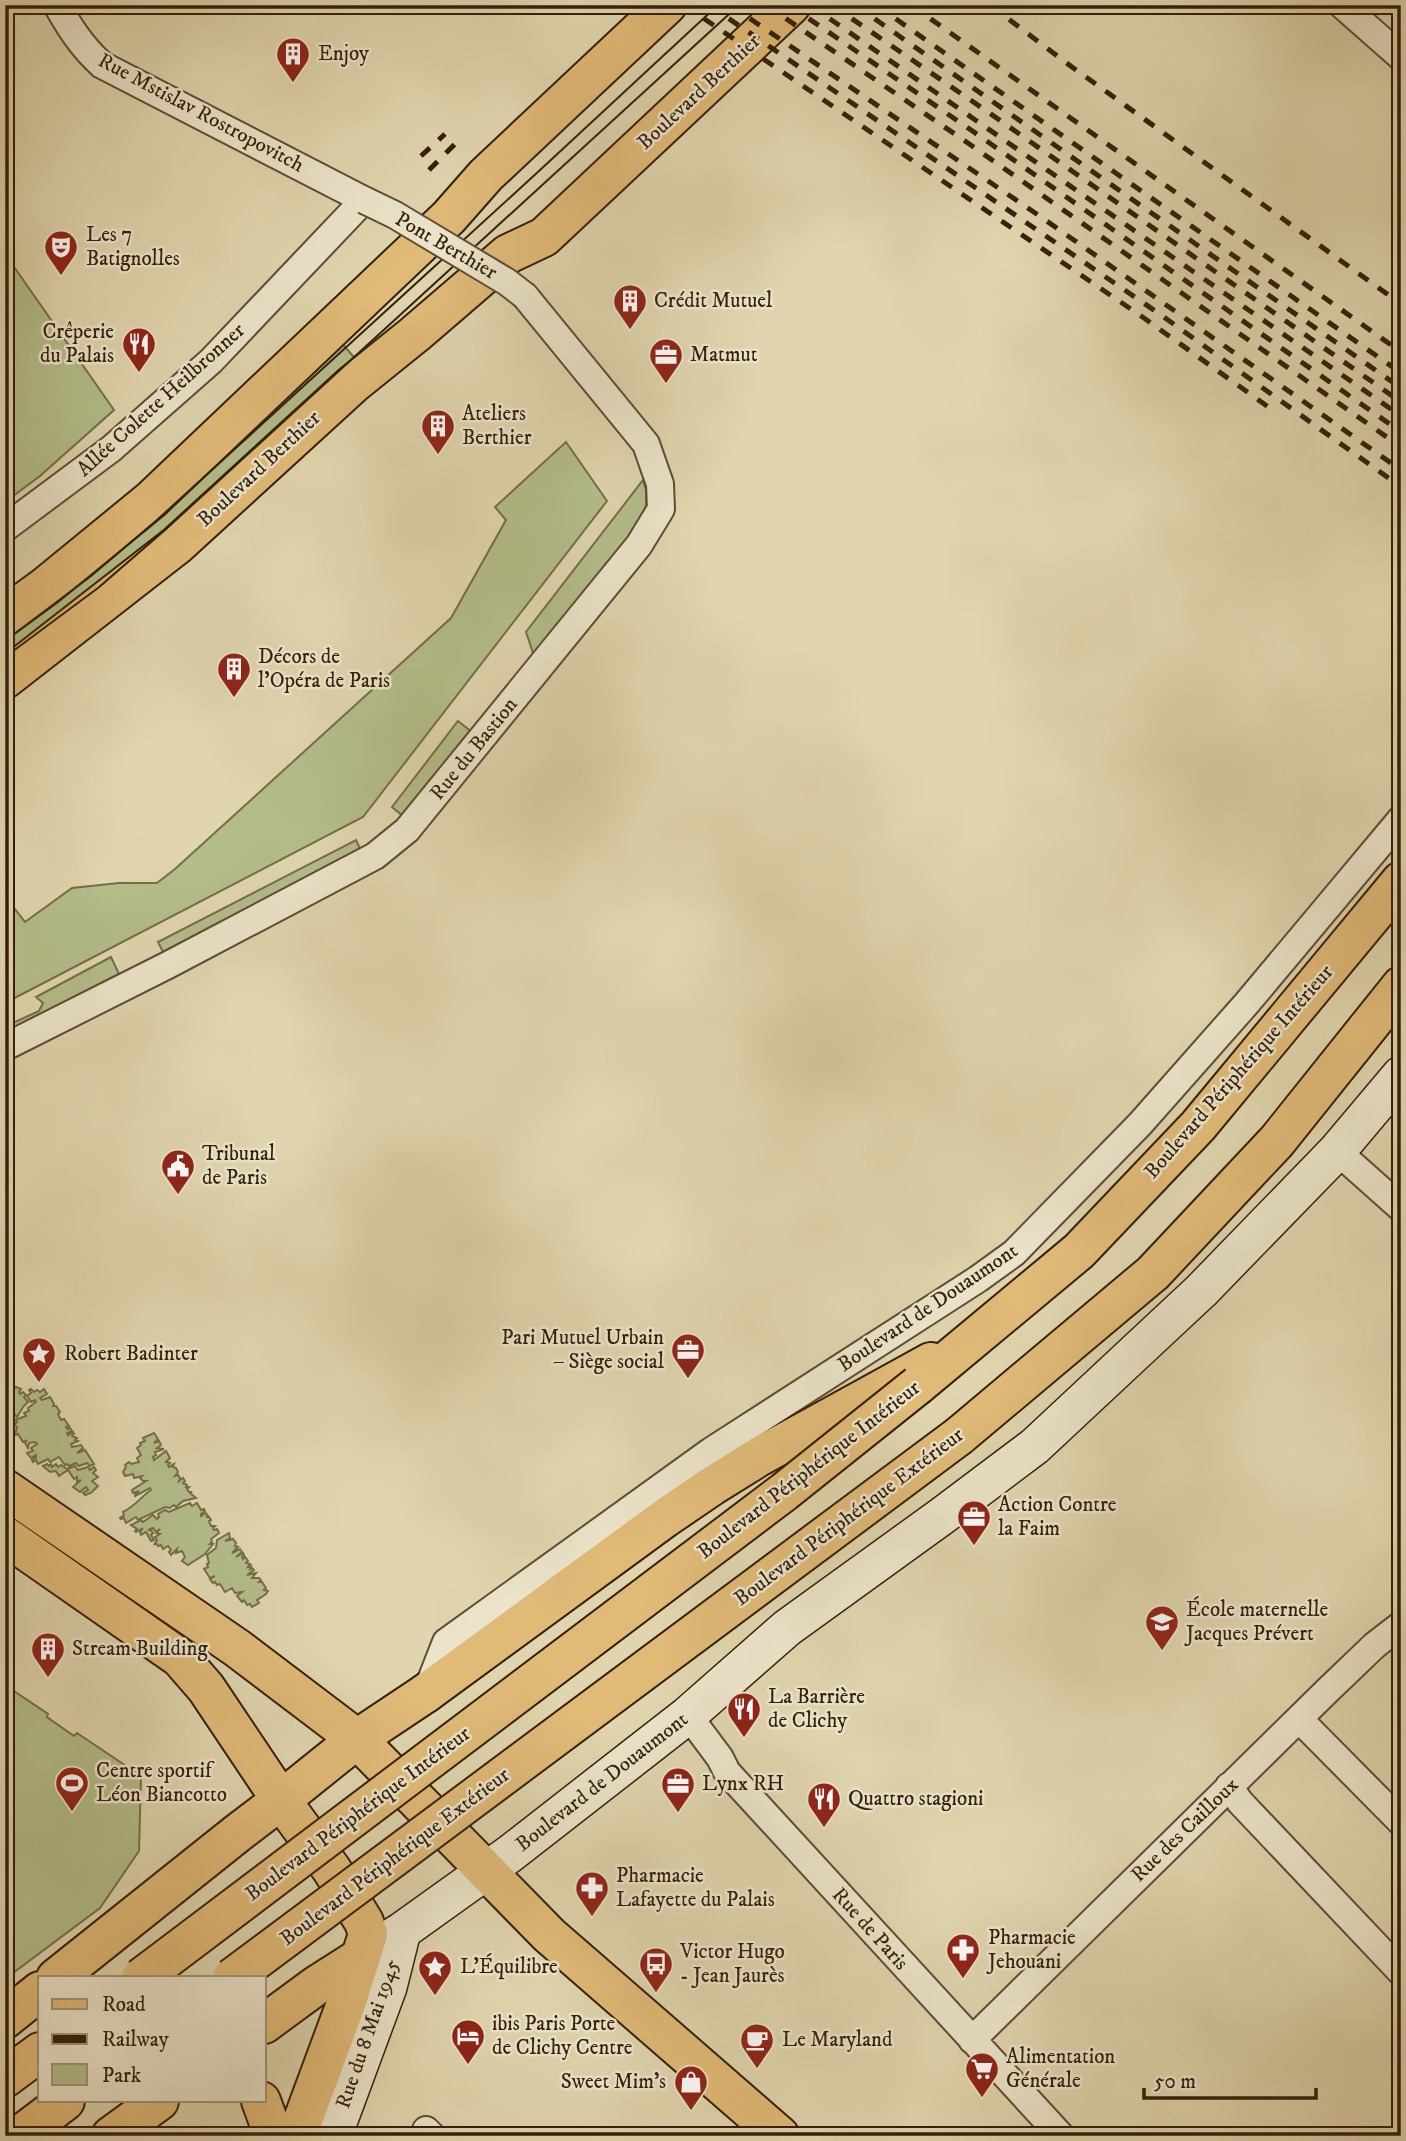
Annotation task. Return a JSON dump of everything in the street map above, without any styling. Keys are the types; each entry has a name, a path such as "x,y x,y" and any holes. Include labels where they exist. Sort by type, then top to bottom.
{"main road":[{"path":"5,616 151,500 449,217 486,175 667,5"},
{"path":"449,217 499,191 699,5"},
{"name":"Boulevard Berthier","path":"508,254 527,222 759,5"},
{"name":"Boulevard Berthier","path":"5,678 177,545 353,384 508,254 544,237 791,5"},
{"name":"Boulevard Périphérique Intérieur","path":"144,1976 784,1492 982,1334 1079,1251 1198,1126 1401,881"},
{"name":"Boulevard Périphérique Extérieur","path":"235,1976 959,1436 1153,1273 1277,1141 1401,986"},
{"name":"Boulevard de Douaumont","path":"361,1957 486,1871 688,1715 787,1628 1035,1446 1201,1291 1337,1152 1401,1075"},
{"path":"59,1976 357,1739 426,1693 665,1518 760,1456 982,1334"},
{"path":"5,1489 237,1648 357,1739 549,1935 780,2136"},
{"name":"Rue du 8 Mai 1945","path":"5,1536 180,1658 206,1688 364,1922 368,1934 361,1957 297,2136"},
{"name":"Rue du 8 Mai 1945","path":"333,2136 388,1987 401,1931"},
{"path":"266,2023 361,1957"},
{"path":"5,2019 38,1993"},
{"path":"5,2078 38,2053"},
{"path":"19,2136 64,2102"},
{"path":"111,2136 158,2102"},
{"path":"261,2102 274,2136"}],"street":[{"name":"Rue Mstislav Rostropovitch","path":"57,5 73,34 86,51 102,65 365,200"},
{"path":"1342,5 1401,57"},
{"name":"Pont Berthier","path":"365,200 508,282 527,299"},
{"name":"Allée Colette Heilbronner","path":"5,528 111,449 211,361 365,200"},
{"name":"Rue du Bastion","path":"5,1047 363,863 394,843 639,545 661,509 660,484 646,444 527,299"},
{"name":"Boulevard de Douaumont","path":"426,1693 446,1642 710,1451 978,1279 1014,1253 1176,1085 1401,819"},
{"path":"1337,1152 1401,1208"},
{"name":"Rue des Cailloux","path":"972,2040 1229,1786 1375,1645 1401,1625"},
{"name":"Rue de Paris","path":"688,1715 720,1758 727,1773 1061,2136"},
{"path":"1299,1719 1401,1822"},
{"path":"1229,1786 1240,1802 1401,1972"}],"green space":[{"path":"5,254 114,410 40,476 5,502"},
{"path":"340,341 358,362 206,502 5,664 5,633"},
{"path":"566,442 607,501 363,817 5,1003 5,915 14,908 25,922 72,888 119,883 157,883 175,869 451,618 506,520 495,507"},
{"path":"643,480 646,505 636,532 534,656 526,632"},
{"path":"458,721 473,733 403,816 392,807"},
{"path":"356,840 361,851 163,952 158,942"},
{"path":"111,957 119,974 5,1033 5,1014 8,1013 10,1020 15,1022 39,1011 43,1003 36,997"},
{"path":"16,1387 21,1389 20,1394 23,1392 26,1395 24,1397 28,1402 17,1417 15,1415 9,1422 13,1426 5,1439 5,1390 9,1393"},
{"path":"31,1389 40,1392 44,1389 47,1394 40,1398 42,1400 50,1397 53,1406 60,1412 58,1414 61,1420 64,1419 69,1426 67,1429 72,1431 67,1433 68,1435 73,1432 72,1436 77,1438 75,1440 78,1441 71,1444 72,1447 81,1445 83,1448 77,1453 85,1450 94,1464 79,1466 76,1463 69,1466 59,1457 38,1464 36,1460 32,1460 36,1455 31,1458 27,1453 33,1451 31,1448 37,1444 35,1442 29,1443 28,1448 26,1441 23,1442 18,1434 10,1437 16,1432 15,1420 26,1416 24,1413 36,1402 31,1402 27,1396"},
{"path":"154,1433 158,1439 154,1443 159,1441 161,1445 157,1448 164,1449 155,1452 154,1460 166,1451 170,1458 166,1462 170,1463 169,1467 174,1464 173,1467 178,1472 175,1476 178,1475 179,1481 183,1478 183,1483 196,1498 183,1501 176,1507 165,1507 138,1520 136,1517 126,1523 124,1518 120,1518 124,1515 123,1512 151,1490 150,1488 135,1496 139,1491 133,1493 132,1490 146,1481 140,1478 142,1476 125,1476 125,1465 139,1462 137,1458 141,1455 137,1448 145,1441 143,1438"},
{"path":"47,1464 52,1467 61,1465 67,1469 75,1466 78,1470 88,1467 90,1470 94,1467 96,1470 93,1473 98,1477 92,1481 98,1486 85,1495 83,1493 88,1490 86,1487 80,1492 73,1487 81,1480 77,1482 77,1477 74,1479 68,1470 59,1476 56,1471 50,1472 43,1466"},
{"path":"190,1503 192,1506 197,1503 201,1510 204,1509 201,1516 206,1513 206,1517 211,1520 211,1526 215,1526 214,1530 217,1529 219,1533 211,1539 210,1544 213,1544 205,1554 188,1565 182,1561 185,1557 182,1551 176,1553 177,1549 171,1555 168,1546 163,1549 161,1545 154,1545 157,1540 155,1537 160,1534 156,1533 160,1529 156,1532 153,1528 148,1530 153,1533 151,1535 154,1540 151,1541 146,1532 141,1535 143,1528 136,1532 137,1529 131,1525 141,1520 143,1522 153,1515 157,1519 158,1514 165,1510 169,1512"},
{"path":"229,1533 230,1538 225,1541 233,1539 238,1547 232,1553 240,1549 242,1552 236,1557 243,1553 243,1559 245,1557 248,1561 246,1563 250,1564 248,1567 251,1566 250,1569 254,1570 247,1575 256,1573 252,1578 259,1578 259,1582 266,1588 264,1590 268,1591 257,1600 259,1603 252,1607 237,1596 242,1592 235,1593 232,1588 225,1592 220,1584 213,1583 210,1579 215,1576 210,1578 204,1569 209,1563 207,1555 216,1548 217,1540"},
{"name":"Centre sportif Léon Biancotto","path":"5,1685 48,1714 47,1717 74,1736 77,1733 141,1776 139,1851 100,1908 5,1979"}],"tram line":[{"path":"5,641 91,576 157,520 718,5"},
{"path":"5,657 98,588 165,530 739,5"}],"railway":[{"path":"684,5 1144,318 1271,409"},
{"path":"709,5 1161,315 1401,487"},
{"path":"730,5 1041,217 1401,470"},
{"path":"766,5 1401,447"},
{"path":"789,5 1401,432"},
{"path":"810,5 1401,416"},
{"path":"832,5 1401,402"},
{"path":"855,5 1401,388"},
{"path":"876,5 1401,373"},
{"path":"911,5 1401,352"},
{"path":"990,5 1401,304"},
{"path":"421,156 445,134"},
{"path":"429,170 456,143"}],"place":[{"name":"Enjoy","path":"293,84"},
{"name":"Les 7 Batignolles","path":"61,277"},
{"name":"Crédit Mutuel","path":"630,331"},
{"name":"Crêperie du Palais","path":"139,374"},
{"name":"Matmut","path":"666,385"},
{"name":"Ateliers Berthier","path":"438,456"},
{"name":"Décors de l’Opéra de Paris","path":"234,699"},
{"name":"Tribunal de Paris","path":"178,1196"},
{"name":"Pari Mutuel Urbain – Siège social","path":"688,1380"},
{"name":"Robert Badinter","path":"39,1384"},
{"name":"Action Contre la Faim","path":"974,1547"},
{"name":"École maternelle Jacques Prévert","path":"1162,1652"},
{"name":"Stream Building","path":"48,1679"},
{"name":"La Barrière de Clichy","path":"744,1739"},
{"name":"Centre sportif Léon Biancotto","path":"72,1813"},
{"name":"Lynx RH","path":"678,1814"},
{"name":"Quattro stagioni","path":"824,1829"},
{"name":"Pharmacie Lafayette du Palais","path":"592,1918"},
{"name":"Pharmacie Jehouani","path":"963,1980"},
{"name":"Victor Hugo - Jean Jaurès","path":"656,1994"},
{"name":"L'Équilibre","path":"435,1997"},
{"name":"ibis Paris Porte de Clichy Centre","path":"468,2066"},
{"name":"Le Maryland","path":"757,2070"},
{"name":"Alimentation Générale","path":"982,2099"},
{"name":"Sweet Mim's","path":"691,2112"}]}
